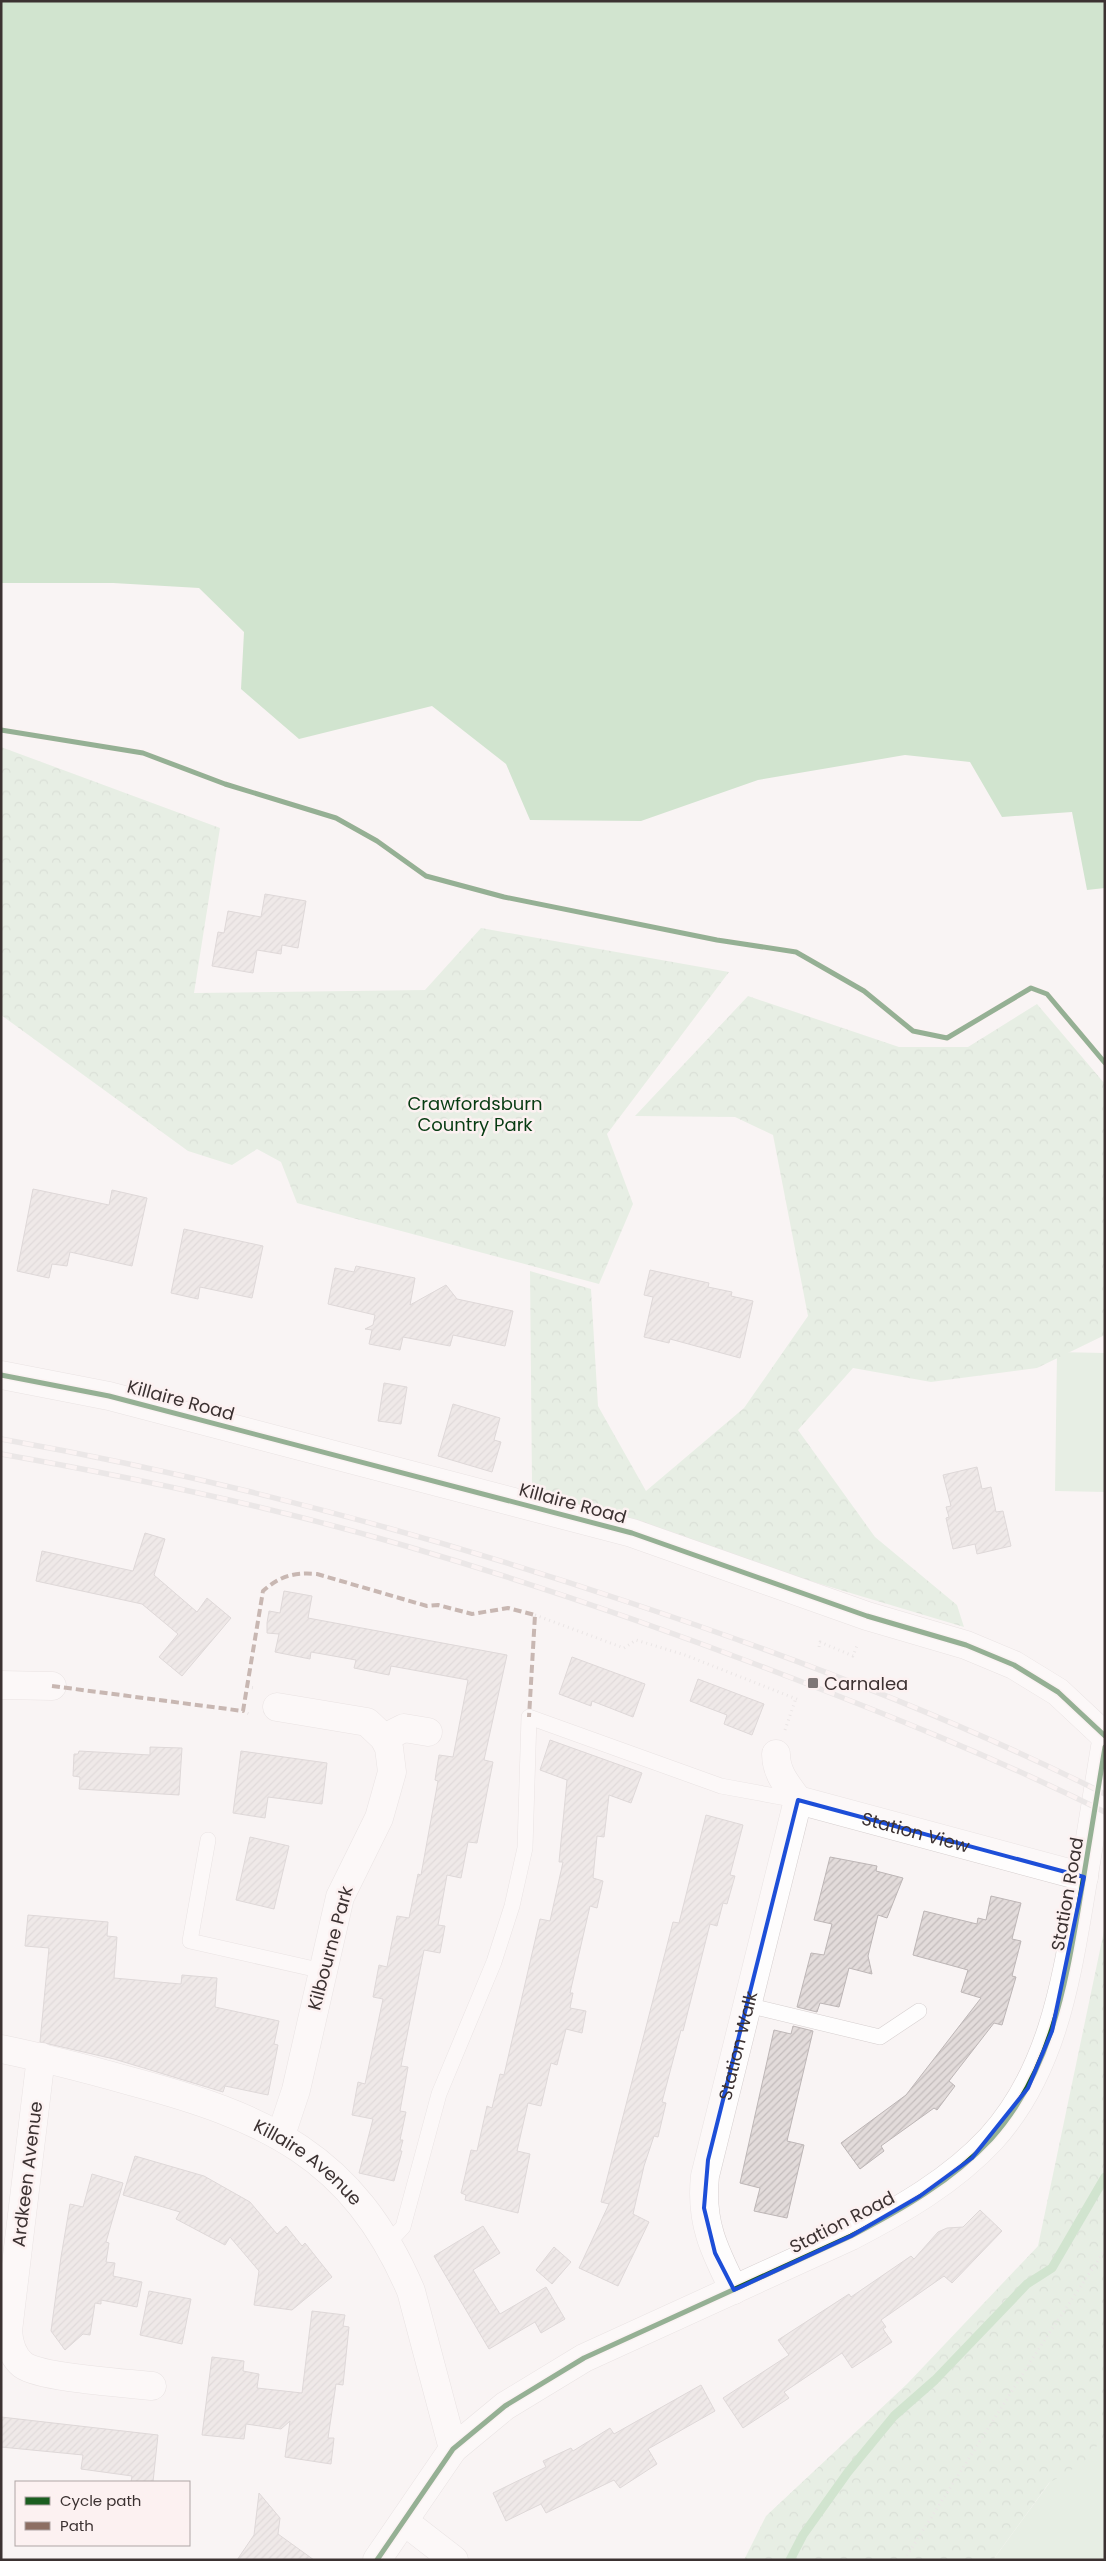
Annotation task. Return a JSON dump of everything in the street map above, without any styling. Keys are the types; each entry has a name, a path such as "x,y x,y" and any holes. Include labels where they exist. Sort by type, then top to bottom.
{"street":[{"name":"Killaire Road","path":"1,1375 109,1396 632,1533 866,1616 966,1645 1014,1665 1058,1692 1105,1736"},
{"path":"1,1685 52,1686"},
{"name":"Kilbourne Park","path":"277,1708 368,1722 384,1738 392,1760 389,1784 380,1818 340,1897 296,2090 281,2135"},
{"path":"384,1738 404,1728 428,1732"},
{"name":"Station Road","path":"377,2560 453,2450 505,2406 584,2358 851,2236 890,2215 950,2175 991,2139 1028,2088 1050,2038 1070,1956 1105,1747"},
{"path":"776,1754 776,1764 783,1781 798,1800"},
{"name":"Station View","path":"798,1800 1084,1877"},
{"name":"Station Walk","path":"734,2290 715,2253 707,2231 703,2192 708,2160 798,1800"},
{"name":"Killaire Avenue","path":"1,2049 41,2057 174,2092 224,2109 281,2135 306,2152 351,2194 388,2243 411,2291 453,2450"},
{"name":"Ardkeen Avenue","path":"41,2057 8,2330 11,2349 22,2364 40,2373 152,2386"},
{"path":"405,2522 454,2560"}],"lane":[{"path":"388,2243 403,2226 439,2094 494,1962 512,1906 526,1848 529,1717 721,1786 798,1800"},
{"path":"208,1840 190,1941 323,1971"},
{"path":"747,2005 880,2037 919,2011"}],"path":[{"path":"535,1615 624,1648 636,1640 677,1653 799,1700"},
{"path":"819,1648 820,1642 853,1656"},
{"path":"904,2560 1042,2344 1105,2250"}],"highlighted area":[{"path":"798,1800 1084,1877 1052,2031 1028,2088 972,2158 920,2196 851,2236 734,2290 715,2253 704,2208 708,2160"}],"green space":[{"name":"Crawfordsburn Country Park","path":"1,747 220,828 194,993 425,990 481,928 729,972 607,1134 633,1204 599,1284 297,1203 281,1162 257,1149 232,1165 188,1151 1,1015"},
{"path":"748,996 899,1047 968,1047 1037,1004 1105,1084 1105,1335 1037,1368 931,1382 853,1368 798,1430 875,1537 957,1605 964,1627 573,1510 532,1485 530,1271 591,1289 598,1406 646,1491 744,1408 808,1316 773,1135 735,1117 635,1116"},
{"path":"1057,1352 1105,1353 1105,1492 1055,1491"},
{"path":"1105,1926 1105,2436 1083,2463 1049,2483 993,2560 744,2560 766,2516 907,2384 1038,2246"},
{"path":"1105,2407 1105,2560 993,2560"}],"shaded area":[{"path":"1,1 1105,1 1105,888 1087,890 1072,812 1002,817 970,762 905,755 758,780 641,821 530,820 506,764 432,706 299,739 241,689 244,632 199,588 113,583 1,583"}],"building":[{"path":"265,894 306,901 298,948 282,945 281,954 257,950 253,973 212,966 218,932 224,933 228,911 261,917"},
{"path":"33,1189 109,1205 112,1190 147,1198 132,1266 70,1252 67,1266 52,1264 49,1278 17,1271"},
{"path":"184,1229 263,1246 252,1298 200,1287 198,1299 171,1293"},
{"path":"356,1266 415,1278 410,1305 446,1285 457,1299 513,1311 505,1346 453,1335 450,1346 403,1337 400,1350 369,1344 372,1330 365,1329 373,1325 375,1315 328,1304 335,1268 354,1272"},
{"path":"650,1270 709,1283 708,1287 732,1292 731,1296 753,1301 740,1358 670,1339 669,1343 644,1337 653,1297 644,1295"},
{"path":"384,1383 407,1387 401,1424 378,1421"},
{"path":"453,1404 500,1418 494,1440 501,1442 492,1472 438,1456"},
{"path":"977,1467 982,1489 991,1487 996,1512 1003,1511 1011,1546 977,1554 975,1544 953,1549 946,1518 949,1517 946,1507 951,1506 943,1475"},
{"path":"145,1533 165,1539 154,1575 197,1612 207,1598 231,1618 182,1676 159,1657 178,1634 142,1604 36,1581 42,1551 133,1571"},
{"path":"284,1591 312,1596 308,1618 507,1655 484,1760 493,1762 477,1843 468,1842 461,1878 447,1875 438,1925 445,1926 440,1953 424,1950 401,2066 408,2067 400,2111 406,2112 400,2140 403,2140 400,2151 402,2151 394,2181 359,2173 373,2119 352,2115 358,2082 365,2084 383,1999 373,1997 379,1965 387,1967 397,1916 409,1918 418,1874 421,1875 438,1781 435,1780 439,1755 453,1757 468,1680 391,1666 389,1675 354,1668 356,1660 311,1652 310,1659 275,1652 279,1634 267,1633 267,1623 269,1611 280,1613"},
{"path":"572,1657 645,1684 633,1717 592,1701 591,1706 559,1694"},
{"path":"698,1679 764,1704 752,1735 724,1724 727,1715 690,1701"},
{"path":"550,1740 642,1773 631,1803 609,1795 604,1837 597,1836 593,1878 603,1881 597,1908 590,1906 570,1993 573,1993 570,2008 586,2011 582,2033 566,2029 557,2065 551,2063 541,2106 528,2103 517,2151 530,2154 518,2213 465,2200 466,2195 461,2193 471,2150 477,2151 487,2106 492,2108 500,2074 504,2075 540,1919 550,1921 563,1862 559,1862 567,1780 540,1770"},
{"path":"150,1747 182,1748 179,1795 79,1789 80,1777 73,1776 74,1754 78,1754 79,1751 150,1755"},
{"path":"241,1751 327,1763 322,1804 268,1797 265,1818 233,1813"},
{"path":"706,1815 743,1825 730,1875 735,1876 727,1904 723,1903 717,1926 710,1924 683,2031 681,2030 662,2102 666,2103 658,2137 654,2136 644,2166 633,2214 649,2222 618,2286 579,2268 609,2204 601,2202 673,1922 679,1923"},
{"path":"250,1837 289,1846 274,1909 236,1900"},
{"path":"830,1857 877,1866 876,1871 903,1878 887,1918 878,1915 868,1956 872,1974 849,1968 839,2007 820,2003 817,2012 797,2007 811,1953 824,1955 832,1924 814,1920"},
{"path":"991,1896 1021,1903 1012,1939 1021,1941 1012,1976 1016,1977 1002,2025 994,2023 949,2081 955,2086 937,2110 934,2108 881,2146 884,2151 860,2169 841,2143 906,2095 981,1998 961,1992 968,1970 913,1955 924,1911 977,1924 978,1918 986,1920"},
{"path":"28,1915 108,1922 107,1936 117,1937 114,1978 181,1984 182,1975 217,1978 215,2007 279,2021 274,2044 278,2045 268,2095 225,2086 223,2092 114,2059 40,2042 49,1948 25,1946"},
{"path":"793,2026 813,2031 787,2141 804,2145 787,2218 754,2211 760,2188 740,2183 774,2030 791,2034"},
{"path":"135,2156 204,2176 250,2202 277,2234 286,2226 302,2246 305,2243 332,2277 292,2310 254,2305 259,2271 230,2237 225,2245 176,2219 180,2212 123,2195"},
{"path":"92,2174 123,2183 106,2242 109,2243 106,2262 115,2263 113,2276 142,2282 137,2307 101,2300 101,2304 95,2303 90,2335 83,2334 65,2350 51,2331 61,2257 70,2204 83,2207"},
{"path":"980,2210 1002,2231 952,2283 944,2276 881,2320 886,2327 883,2329 892,2342 852,2368 842,2353 784,2392 789,2398 743,2428 723,2398 789,2355 778,2340 849,2294 851,2297 911,2256 914,2259 938,2232 947,2228 963,2227"},
{"path":"483,2226 500,2253 473,2270 500,2314 546,2287 565,2319 541,2333 535,2322 489,2349 434,2256"},
{"path":"554,2247 571,2262 552,2284 536,2270"},
{"path":"149,2291 191,2299 182,2344 140,2335"},
{"path":"312,2311 345,2315 343,2326 349,2327 343,2385 336,2384 328,2438 334,2438 331,2464 285,2457 290,2421 281,2429 246,2424 244,2439 202,2435 212,2357 244,2361 243,2371 259,2374 257,2388 302,2393"},
{"path":"701,2385 715,2411 648,2449 657,2464 620,2488 614,2480 546,2513 541,2504 506,2521 493,2493 546,2467 543,2461 571,2448 573,2451 610,2428 614,2434"},
{"path":"1,2417 158,2435 153,2481 131,2481 132,2476 81,2469 83,2455 1,2447"},
{"path":"259,2493 280,2518 278,2534 314,2560 237,2560 254,2535"}],"waterway":[{"path":"790,2560 803,2535 848,2472 894,2416 935,2380 1027,2284 1052,2268 1105,2177"}],"railway":[{"path":"1,1439 81,1454 239,1489 396,1530 551,1577 750,1644 870,1689 989,1739 1105,1794"},
{"path":"1,1454 154,1483 255,1506 406,1546 544,1589 681,1636 856,1703 940,1737 1105,1812"}],"marked path":[{"path":"52,1686 243,1711 263,1591 275,1582 288,1576 317,1574 427,1606 438,1605 472,1614 508,1608 535,1615 529,1717"}],"cycle path":[{"path":"1,730 143,753 225,784 336,818 377,841 426,876 504,897 717,940 796,952 864,991 913,1031 947,1038 1031,988 1047,994 1105,1063"},
{"path":"1,1375 109,1396 632,1533 867,1616 966,1645 1014,1665 1058,1692 1105,1736"},
{"path":"377,2560 453,2449 505,2406 584,2358 870,2226 925,2194 960,2168 991,2139 1011,2114 1028,2087 1052,2029 1061,1998 1074,1936 1105,1747"}],"place":[{"name":"Carnalea","path":"813,1683"}]}
